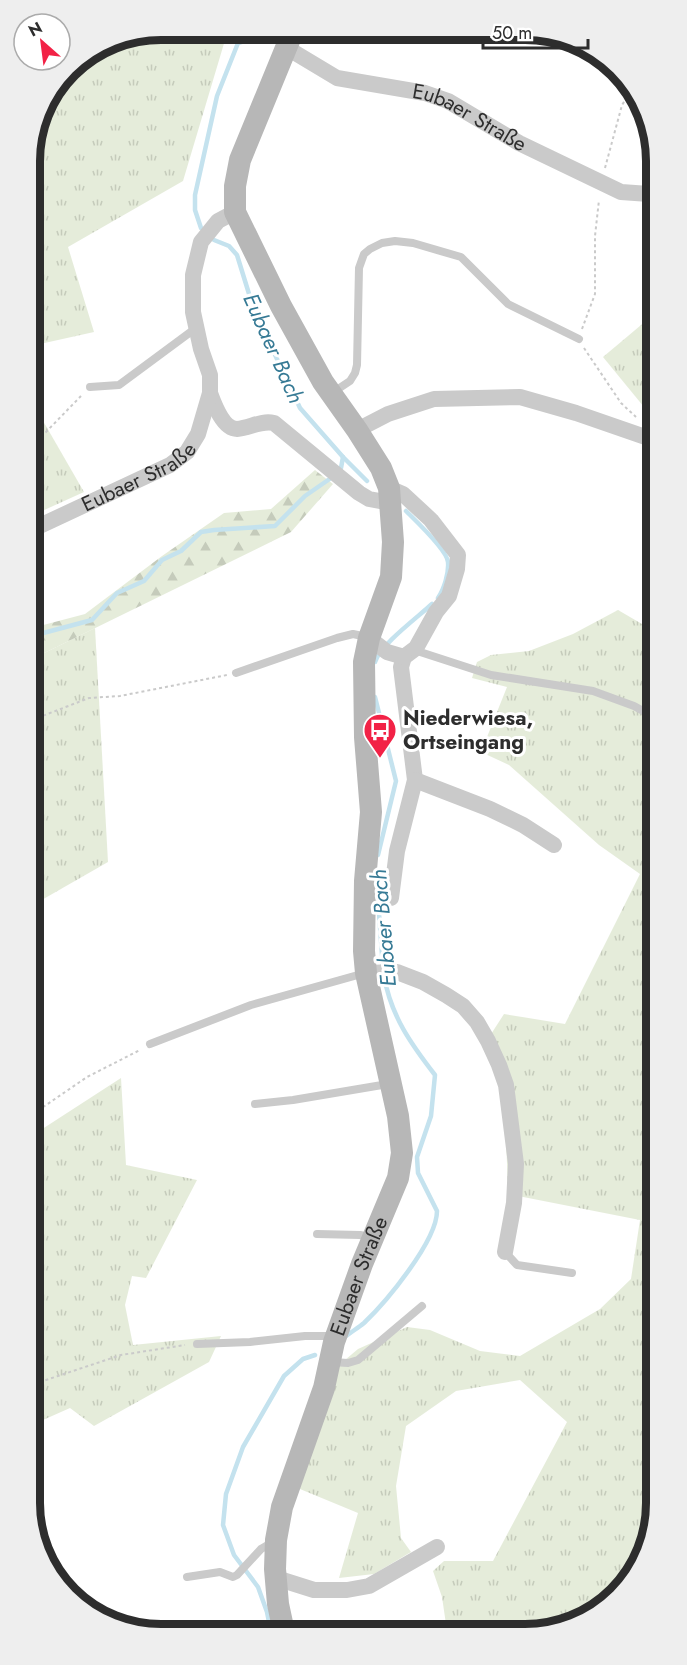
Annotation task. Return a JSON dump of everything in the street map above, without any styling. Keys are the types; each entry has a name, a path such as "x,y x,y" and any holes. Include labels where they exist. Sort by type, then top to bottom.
{"street":[{"name":"Eubaer Straße","path":"282,1624 276,1578 276,1540 282,1507 324,1388 336,1336 398,1178 402,1153 378,973 364,951 365,881 371,812 365,737 364,662 378,645 391,577 393,543 390,496 381,468 332,393 322,382 280,306 235,212 235,186 240,160 289,41"},
{"name":"Eubaer Straße","path":"293,41 337,78 425,93 448,101 519,143 621,192 646,194"},
{"name":"Eubaer Straße","path":"41,526 171,465 187,452 198,434 210,393 210,375 201,349 193,312 193,275 201,242 218,221 235,212"},
{"name":"Eubaer Straße","path":"210,393 215,408 230,427 236,429 262,423 274,423 369,499 403,494 431,520 458,555 458,569 449,596 436,612 422,640 409,654 401,668 415,780 397,851 391,898"},
{"path":"357,430 388,414 434,399 520,397 576,412 646,437"},
{"path":"378,645 409,654"},
{"path":"415,780 490,809 523,825 554,845"},
{"path":"378,973 407,975 464,1006 477,1022 499,1065 506,1085 516,1164 514,1203 505,1252"},
{"path":"276,1578 314,1590 347,1590 369,1586 437,1546"}],"lane":[{"path":"332,393 343,387 355,373 358,355 359,268 364,254 382,243 405,241 461,257 508,304 579,339"},
{"path":"90,387 119,385 196,328"},
{"path":"236,673 353,634 378,645"},
{"path":"409,654 490,675 593,691 646,713"},
{"path":"150,1044 251,1005 378,973"},
{"path":"255,1104 372,1088 391,1083"},
{"path":"316,1234 360,1235 373,1238"},
{"path":"505,1252 517,1265 572,1273"},
{"path":"330,1362 348,1363 358,1360 422,1306"},
{"path":"197,1344 336,1336"},
{"path":"186,1576 220,1572 230,1577 233,1576 239,1573 261,1549 276,1540"}],"path":[{"path":"627,97 622,105 601,182 595,236 595,294 579,339 621,403 635,415 646,433"},
{"path":"41,436 90,387"},
{"path":"41,717 89,698 120,696 236,673"},
{"path":"40,1109 87,1077 150,1044"},
{"path":"40,1382 121,1355 197,1344"}],"green space":[{"path":"154,41 225,41 183,181 68,247 94,332 41,344 41,154 50,115 61,94 76,76 94,61 123,47"},
{"path":"646,321 646,409 603,357"},
{"path":"41,417 84,492 41,512"},
{"path":"315,470 333,484 291,532 41,655 41,626 85,614 224,513 271,509"},
{"path":"618,610 646,626 645,1519 637,1550 626,1571 605,1594 586,1608 557,1620 541,1623 446,1624 442,1597 433,1571 444,1561 493,1561 567,1422 520,1380 456,1391 406,1426 396,1486 401,1538 411,1552 374,1574 339,1578 358,1513 283,1482 319,1382 358,1349 407,1327 430,1330 480,1351 520,1356 600,1309 631,1279 640,1220 508,1194 502,1100 494,1068 484,1045 504,1014 565,1024 640,874 599,845 509,765 481,752 507,687 472,678 477,662 491,655 529,651 573,634"},
{"path":"95,628 108,862 40,901 41,655"},
{"path":"121,1078 126,1165 197,1180 146,1278 132,1276 125,1305 133,1345 221,1336 209,1362 94,1426 70,1408 40,1421 40,1333 43,1330 40,1324 40,1130"}],"waterway":[{"name":"Eubaer Bach","path":"201,228 195,210 195,195 217,96 238,43 245,41"},
{"name":"Eubaer Bach","path":"214,240 229,246 237,255 254,310 300,408 367,481"},
{"path":"341,468 343,457"},
{"path":"41,634 92,620 117,593 144,581 162,560 181,551 201,532 275,526 305,496 331,478"},
{"name":"Eubaer Bach","path":"406,511 430,535 448,562 447,576 438,598"},
{"name":"Eubaer Bach","path":"375,662 384,648 432,604"},
{"name":"Eubaer Bach","path":"375,697 396,781 378,855"},
{"name":"Eubaer Bach","path":"376,872 383,968"},
{"name":"Eubaer Bach","path":"345,1337 364,1323 409,1270 429,1238 437,1211 418,1173 417,1157 431,1116 435,1075 403,1029 392,1004 384,976"},
{"name":"Eubaer Bach","path":"269,1624 258,1587 234,1555 223,1525 226,1494 243,1447 284,1376 303,1359 315,1355"}],"place":[{"name":"Niederwiesa, Ortseingang","path":"380,759"}]}
